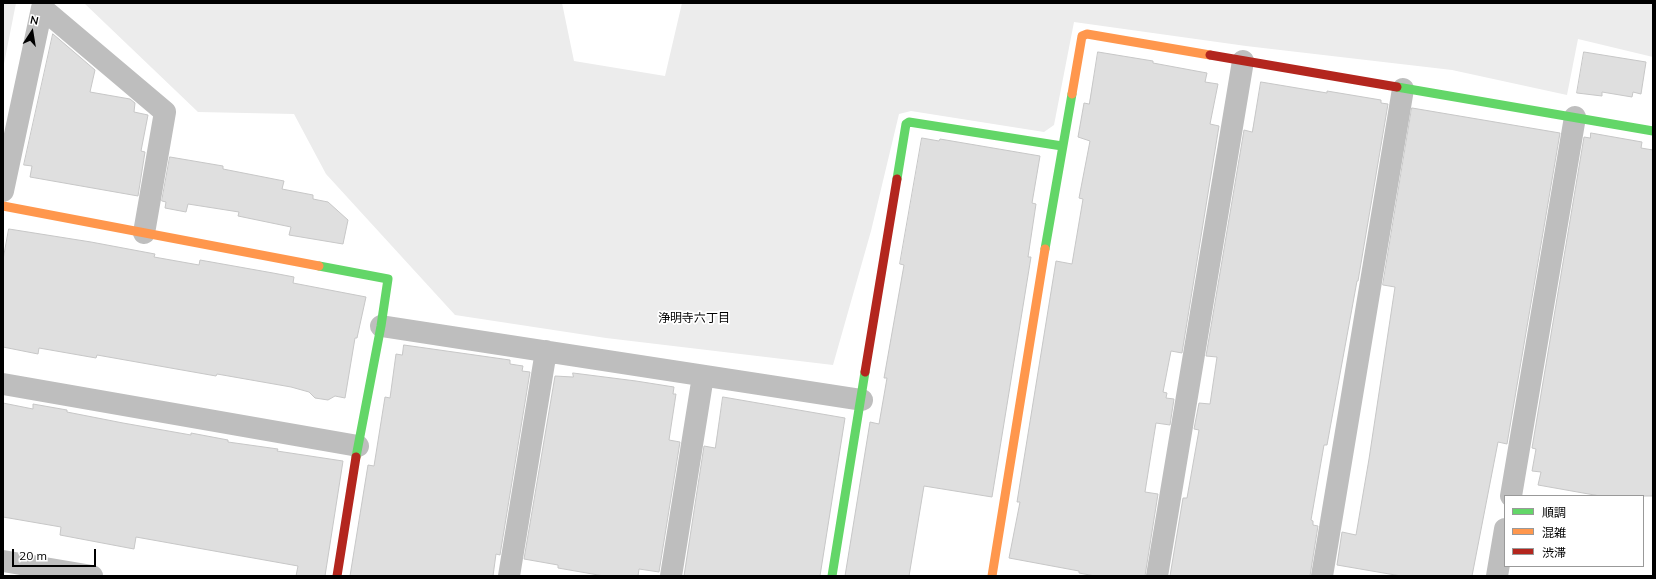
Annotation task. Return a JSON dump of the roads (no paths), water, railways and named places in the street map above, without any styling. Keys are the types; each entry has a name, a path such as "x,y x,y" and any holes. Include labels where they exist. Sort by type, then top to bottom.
{"street":[{"path":"3,190 42,8 165,112 144,233"},
{"path":"992,576 1062,146 1082,36 1087,34 1653,131"},
{"path":"1157,576 1243,61"},
{"path":"1322,576 1403,88"},
{"path":"1511,495 1575,117"},
{"path":"832,576 906,124 909,122 1062,146"},
{"path":"3,206 388,279 381,326 358,446 337,576"},
{"path":"381,326 862,400"},
{"path":"509,576 546,351"},
{"path":"671,576 703,376"},
{"path":"3,384 358,446"},
{"path":"1497,576 1504,535"},
{"path":"3,561 92,576"}],"district":[{"name":"浄明寺六丁目","path":"694,318"}]}
